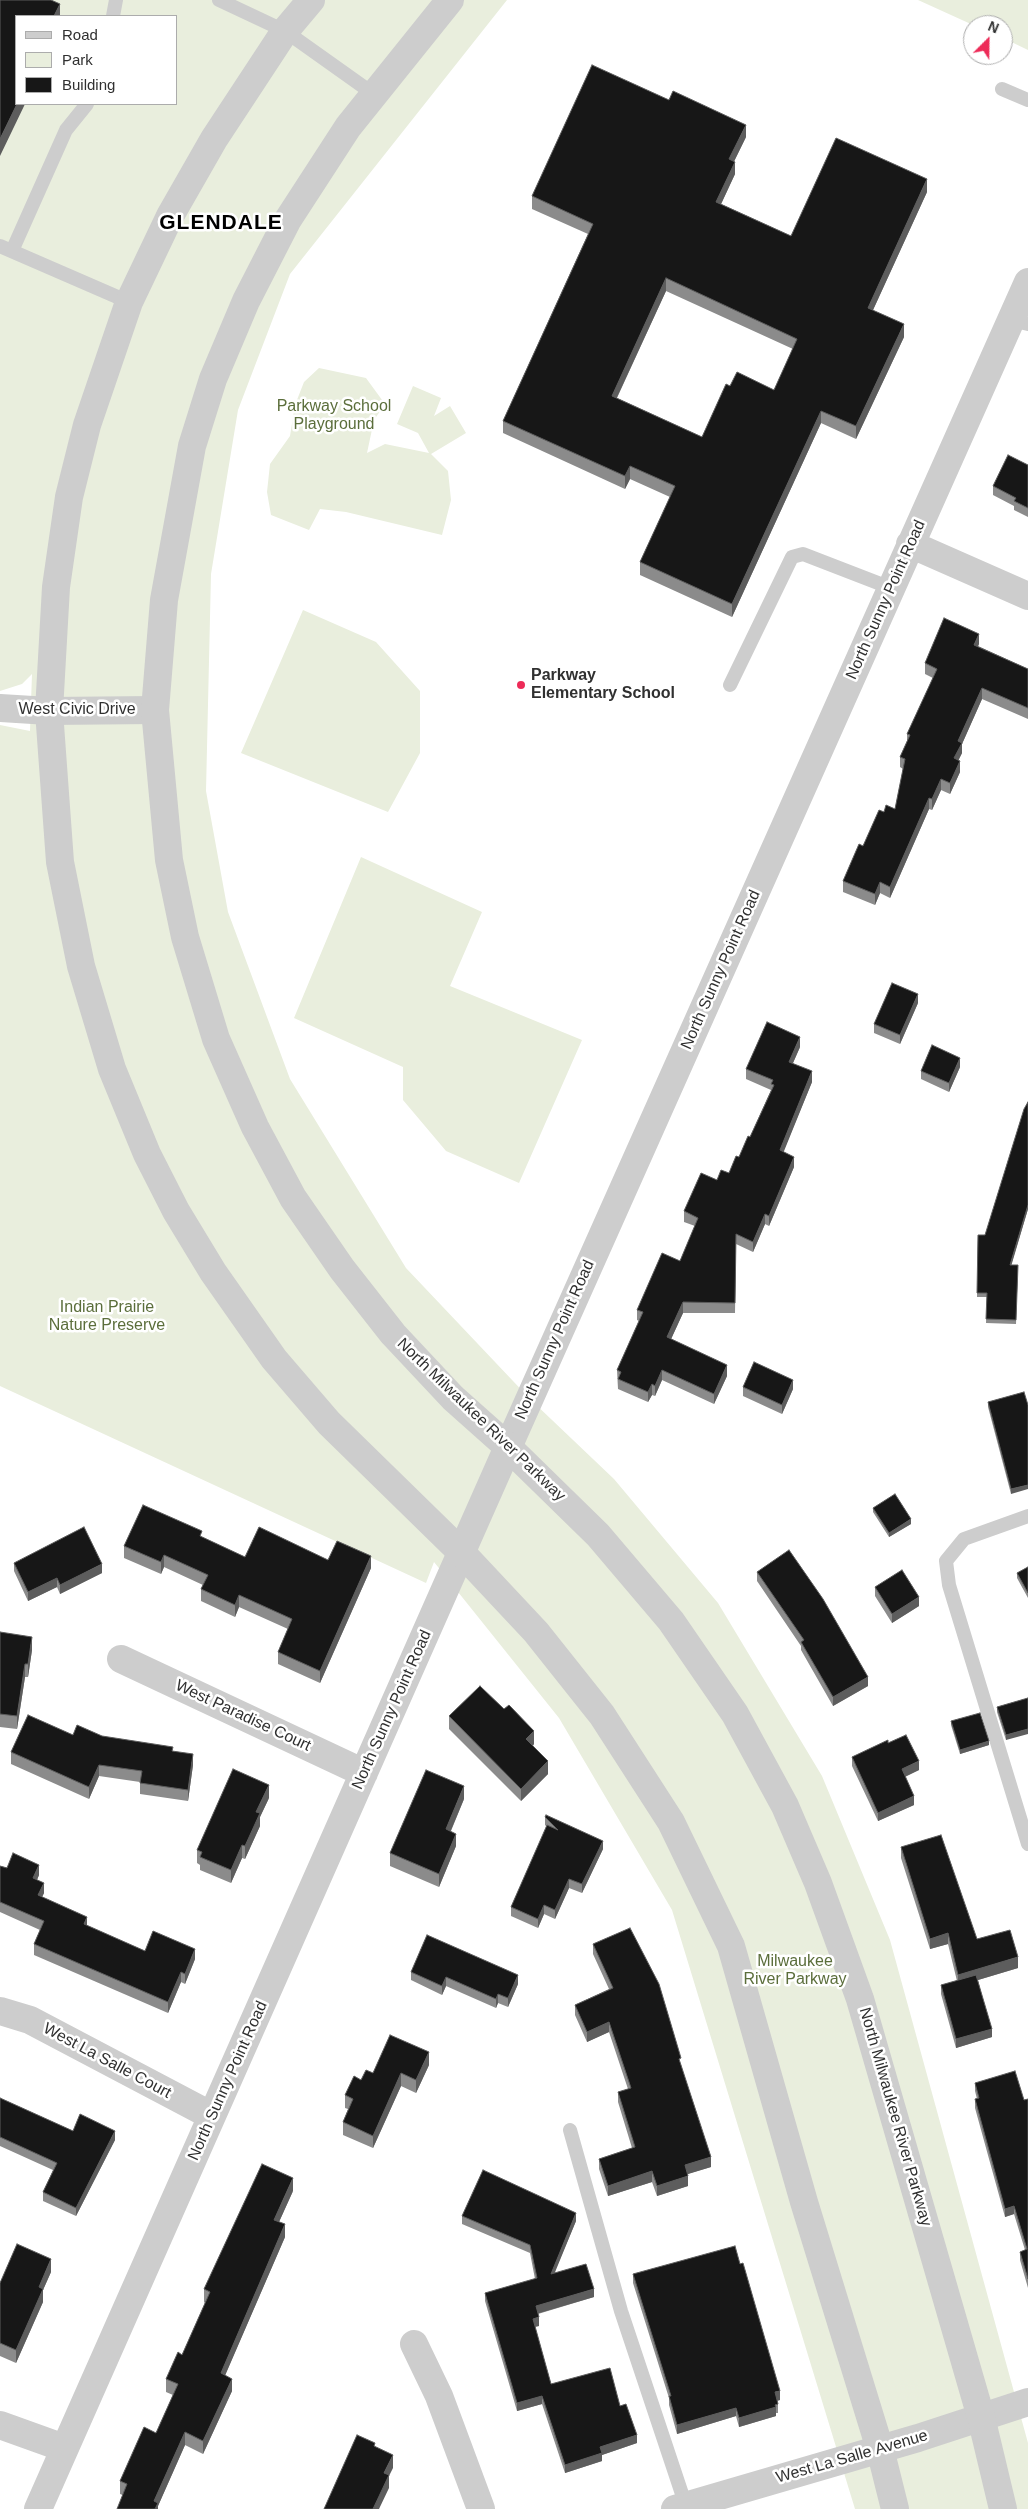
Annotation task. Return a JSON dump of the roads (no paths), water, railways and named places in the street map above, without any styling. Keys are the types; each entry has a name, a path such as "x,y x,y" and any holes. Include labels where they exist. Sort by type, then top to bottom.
{"street":[{"path":"312,0 286,31 214,139 170,216 129,302 87,425 69,497 56,587 49,711 60,862 81,966 112,1069 151,1162 176,1211 208,1264 274,1359 329,1423 462,1553 536,1632 602,1715 671,1822 731,1946 804,2202 880,2449 895,2509"},
{"name":"North Milwaukee River Parkway","path":"450,0 348,127 287,222 246,301 213,379 192,446 179,508 164,600 155,710 169,860 185,937 216,1039 255,1127 294,1198 342,1269 392,1334 454,1398 508,1446 598,1535 671,1621 735,1714 785,1806 818,1883 860,1999 982,2418 1004,2509"},
{"name":"North Sunny Point Road","path":"38,2509 508,1446 910,544 1019,322 1028,282"},
{"path":"910,544 1028,596"},
{"name":"West Civic Drive","path":"0,708 49,711 155,710"},
{"name":"West Paradise Court","path":"121,1658 364,1774"},
{"name":"West La Salle Court","path":"0,2011 30,2020 212,2116"},
{"path":"414,2344 438,2396 481,2509"},
{"name":"West La Salle Avenue","path":"683,2508 982,2418 1028,2402"},
{"path":"0,2426 64,2448"}],"lane":[{"path":"113,15 116,0"},
{"path":"219,0 286,31 375,95"},
{"path":"1002,88 1028,100"},
{"path":"86,105 66,130 6,248 129,302"},
{"path":"730,684 792,557 803,554 891,588"},
{"path":"1028,1516 964,1539 946,1561 949,1585 1028,1844"},
{"path":"570,2130 621,2311 683,2508"}],"place":[{"name":"Parkway Elementary School","path":"521,685"}],"district":[{"name":"GLENDALE","path":"221,223"}],"park label":[{"name":"Parkway School Playground","path":"334,416"},
{"name":"Indian Prairie Nature Preserve","path":"107,1317"},
{"name":"Milwaukee River Parkway","path":"795,1971"}]}
